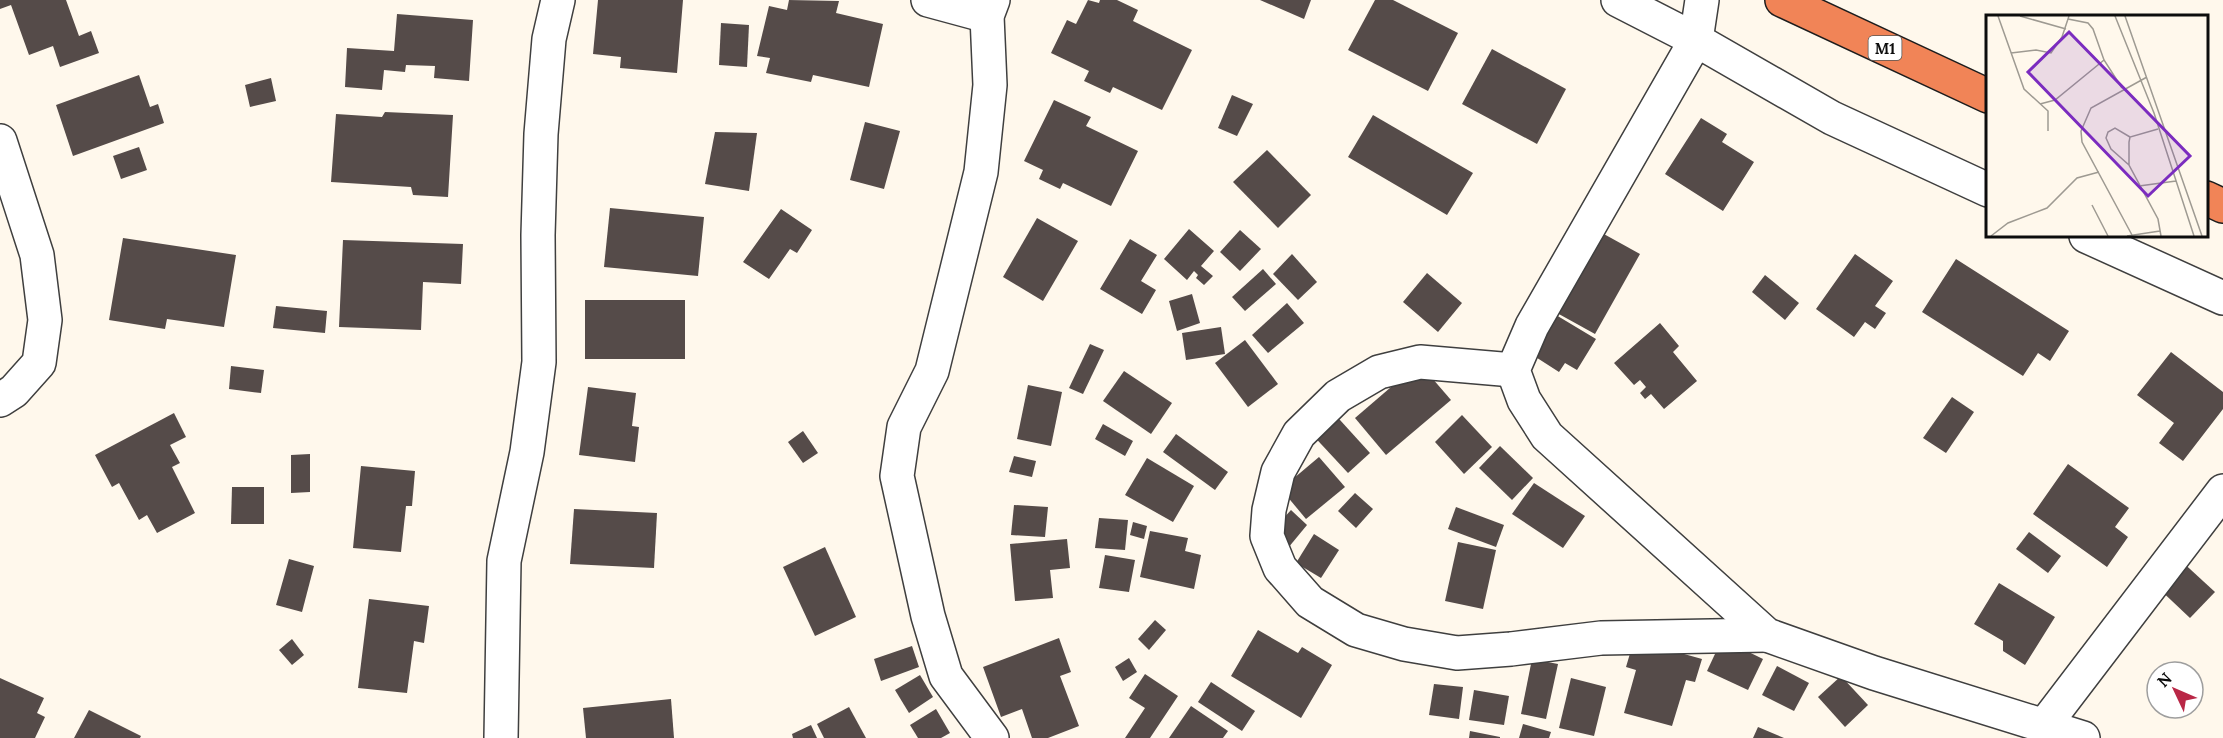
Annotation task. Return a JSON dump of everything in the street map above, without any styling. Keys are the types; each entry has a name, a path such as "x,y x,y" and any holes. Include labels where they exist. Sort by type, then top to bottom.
{"highway":[{"name":"M1","path":"1782,0 1986,95"},
{"path":"2208,199 2223,206"}],"street":[{"path":"501,738 504,561 527,452 538,362 541,134 549,39 558,0"},
{"path":"928,0 990,8 990,85 981,172 932,371 904,427 897,476 928,616 946,676 992,738"},
{"path":"1618,0 1696,40 1832,118 1986,189"},
{"path":"1702,0 1696,40 1532,327 1513,370 1524,400 1547,436 1767,635"},
{"path":"0,141 37,255 45,320 39,363 14,391 0,400"},
{"path":"2088,237 2223,298"},
{"path":"1513,370 1420,362 1379,372 1338,396 1299,434 1278,472 1269,510 1267,536 1280,568 1310,602 1356,630 1404,644 1457,653 1601,638 1767,635 1874,673 2083,738"},
{"path":"2043,727 2223,491"}],"building":[{"path":"0,0 66,0 79,36 91,31 99,53 60,67 53,46 29,55 11,5 0,9"},
{"path":"598,0 683,0 677,73 620,68 621,57 593,54"},
{"path":"789,0 839,1 836,13 883,24 869,87 813,75 811,82 766,73 770,58 757,56 769,6 787,10"},
{"path":"1088,0 1099,3 1100,0 1117,0 1138,10 1133,21 1192,50 1162,110 1113,87 1110,93 1084,81 1089,71 1051,53 1067,20 1076,24"},
{"path":"1260,0 1311,0 1304,19"},
{"path":"1375,0 1393,0 1458,33 1428,91 1348,50"},
{"path":"397,14 473,20 469,81 434,78 435,66 406,65 405,72 384,70 382,90 345,87 347,48 394,51"},
{"path":"721,23 749,25 747,67 719,65"},
{"path":"1492,49 1566,89 1537,144 1462,104"},
{"path":"139,75 150,107 158,104 164,123 73,156 56,105"},
{"path":"271,78 276,101 250,107 245,85"},
{"path":"1232,95 1253,104 1237,136 1218,128"},
{"path":"1054,100 1091,117 1086,126 1138,151 1111,206 1063,183 1060,189 1039,179 1043,170 1024,161"},
{"path":"385,112 453,115 448,197 413,195 411,187 331,182 336,114 382,117"},
{"path":"1373,115 1473,173 1447,215 1348,157"},
{"path":"1701,118 1727,134 1722,142 1754,162 1723,211 1665,174"},
{"path":"865,122 900,131 884,189 850,180"},
{"path":"715,132 757,133 749,191 705,184"},
{"path":"139,147 147,170 121,179 113,156"},
{"path":"1267,150 1311,195 1278,228 1233,182"},
{"path":"610,208 704,217 698,276 604,267"},
{"path":"781,209 812,230 797,253 790,249 769,279 743,262"},
{"path":"1037,218 1078,241 1043,301 1003,277"},
{"path":"1593,228 1640,254 1595,334 1548,308"},
{"path":"1189,229 1214,251 1201,266 1213,276 1204,285 1196,278 1198,275 1194,271 1187,280 1164,259"},
{"path":"1240,230 1261,249 1240,271 1220,252"},
{"path":"123,238 236,255 224,327 167,319 165,329 109,320"},
{"path":"1130,239 1157,255 1141,281 1156,290 1142,314 1100,289"},
{"path":"343,240 463,244 461,284 423,282 421,330 339,327"},
{"path":"1292,254 1317,282 1298,300 1273,274"},
{"path":"1855,254 1893,281 1875,306 1886,313 1875,329 1865,322 1854,337 1816,309"},
{"path":"1956,259 2069,331 2050,361 2038,353 2023,376 1922,312"},
{"path":"1263,269 1276,284 1245,311 1232,297"},
{"path":"1427,273 1462,303 1438,332 1403,302"},
{"path":"1765,275 1799,303 1785,320 1752,292"},
{"path":"1192,294 1200,323 1177,331 1169,301"},
{"path":"585,300 685,300 685,359 585,359"},
{"path":"1287,303 1304,323 1268,353 1252,335"},
{"path":"276,306 327,311 325,333 273,328"},
{"path":"1556,315 1596,339 1577,370 1565,363 1559,372 1531,354"},
{"path":"1660,323 1679,346 1673,352 1697,381 1664,409 1651,394 1645,399 1640,393 1646,387 1640,380 1634,385 1614,363"},
{"path":"1221,327 1225,354 1186,360 1182,333"},
{"path":"1245,340 1278,384 1248,407 1215,363"},
{"path":"1090,344 1104,350 1083,394 1069,388"},
{"path":"2171,352 2223,392 2223,409 2183,461 2159,443 2174,423 2137,395"},
{"path":"1419,363 1451,400 1386,455 1355,418"},
{"path":"231,366 264,370 261,393 229,389"},
{"path":"1124,371 1172,403 1151,434 1103,401"},
{"path":"1028,385 1062,392 1051,446 1017,439"},
{"path":"588,387 636,393 632,426 639,427 635,462 579,455"},
{"path":"1952,397 1974,412 1946,453 1923,438"},
{"path":"1330,409 1370,453 1348,473 1308,430"},
{"path":"174,413 186,437 170,445 180,463 172,467 195,513 157,533 147,515 139,520 119,483 112,487 95,455"},
{"path":"1462,415 1492,447 1464,474 1435,442"},
{"path":"1103,424 1133,441 1125,456 1095,439"},
{"path":"803,431 818,453 803,463 788,442"},
{"path":"1176,434 1228,472 1215,490 1163,452"},
{"path":"1500,446 1533,478 1512,500 1479,468"},
{"path":"310,454 310,492 291,493 291,455"},
{"path":"1014,456 1036,461 1032,477 1009,472"},
{"path":"1319,457 1345,487 1306,519 1281,489"},
{"path":"1147,458 1194,486 1173,522 1125,495"},
{"path":"2068,464 2129,508 2115,527 2128,537 2107,567 2033,514"},
{"path":"361,466 415,471 412,506 406,506 401,552 353,548"},
{"path":"1534,483 1585,516 1563,548 1512,514"},
{"path":"232,487 264,487 264,524 231,524"},
{"path":"1355,493 1373,509 1356,528 1338,511"},
{"path":"1014,505 1048,507 1045,537 1011,535"},
{"path":"1456,507 1504,525 1496,547 1448,529"},
{"path":"574,509 657,513 654,568 570,564"},
{"path":"1291,510 1307,525 1288,548 1270,533"},
{"path":"1099,518 1128,520 1125,550 1095,548"},
{"path":"1133,522 1147,526 1144,539 1130,535"},
{"path":"1150,531 1188,538 1185,551 1201,555 1194,589 1140,577"},
{"path":"2029,532 2061,556 2048,573 2016,549"},
{"path":"1314,534 1339,550 1321,578 1296,563"},
{"path":"1067,539 1070,568 1050,570 1053,598 1015,601 1010,544"},
{"path":"1458,542 1496,550 1483,609 1445,601"},
{"path":"825,547 856,617 815,636 783,567"},
{"path":"1105,555 1135,560 1129,592 1099,588"},
{"path":"2178,558 2215,592 2190,618 2154,584"},
{"path":"289,559 314,566 302,612 276,605"},
{"path":"1999,583 2055,617 2025,665 2003,651 2003,641 1974,624"},
{"path":"369,599 429,606 424,643 414,641 407,693 358,688"},
{"path":"1155,620 1166,630 1149,650 1138,639"},
{"path":"1258,630 1298,653 1302,647 1332,665 1301,718 1231,676"},
{"path":"1059,638 1071,672 1060,676 1079,726 1048,738 1032,738 1022,709 1001,717 983,667"},
{"path":"292,639 304,655 292,665 279,650"},
{"path":"1722,639 1763,659 1748,690 1707,671"},
{"path":"1634,640 1702,659 1695,682 1686,680 1672,726 1624,713 1636,670 1626,667"},
{"path":"912,646 919,667 881,681 874,659"},
{"path":"1129,658 1137,672 1123,681 1115,667"},
{"path":"1532,659 1558,664 1546,719 1521,714"},
{"path":"1777,666 1809,683 1794,711 1762,695"},
{"path":"1145,674 1178,696 1150,738 1125,738 1145,708 1129,698"},
{"path":"920,675 933,697 909,713 895,690"},
{"path":"1841,676 1868,705 1845,727 1818,697"},
{"path":"0,678 44,698 37,713 45,717 35,738 0,738"},
{"path":"1571,678 1606,687 1594,736 1559,728"},
{"path":"1211,682 1255,711 1242,731 1198,702"},
{"path":"1434,684 1463,687 1459,719 1429,715"},
{"path":"1474,690 1509,696 1504,725 1469,720"},
{"path":"671,699 674,738 586,738 583,708"},
{"path":"1191,706 1228,731 1223,738 1169,738"},
{"path":"849,707 866,738 824,738 817,724"},
{"path":"936,709 950,733 941,738 918,738 910,725"},
{"path":"89,710 141,736 140,738 74,738"},
{"path":"1523,724 1551,732 1549,738 1519,738"},
{"path":"811,725 817,738 793,738 792,734"},
{"path":"1758,727 1784,738 1753,738"},
{"path":"1470,731 1500,737 1500,738 1469,738"}]}
